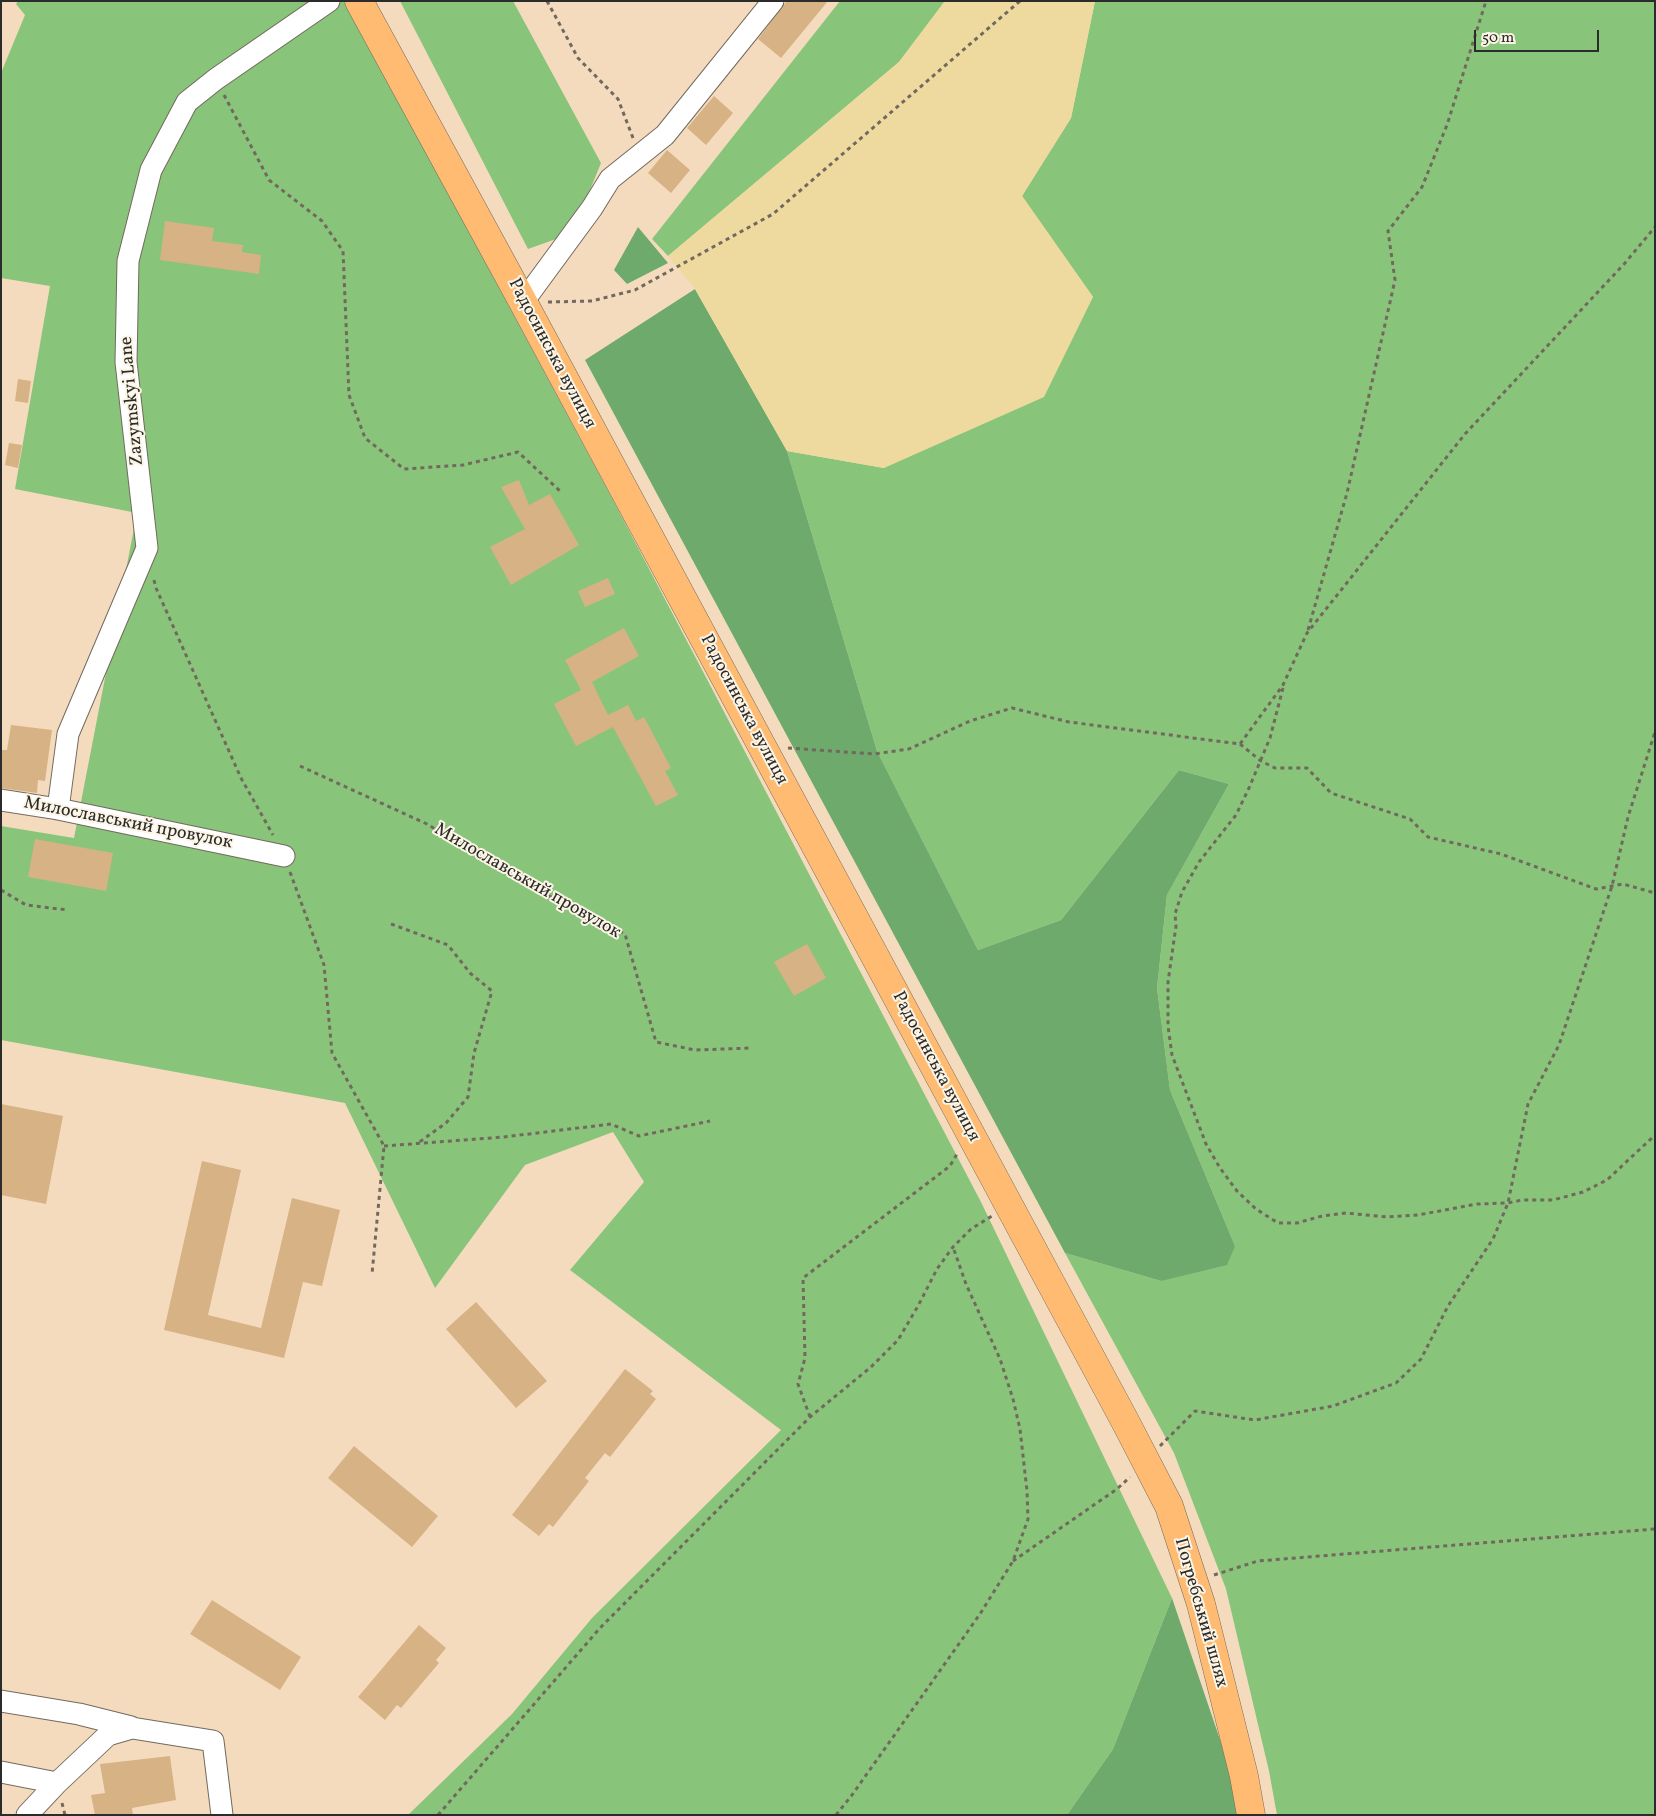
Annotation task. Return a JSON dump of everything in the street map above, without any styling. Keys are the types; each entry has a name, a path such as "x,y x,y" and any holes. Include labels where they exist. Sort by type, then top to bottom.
{"main road":[{"name":"Радосинська вулиця","path":"359,1 1125,1421"},
{"name":"Погребський шлях","path":"1125,1421 1169,1506 1195,1582 1244,1776 1251,1815"}],"street":[{"name":"Zazymskyi Lane","path":"58,809 68,734 147,548 126,362 128,262 151,170 187,102 216,79 329,1"},
{"path":"523,302 592,208 610,179 666,135 773,1"},
{"name":"Милославський провулок","path":"1,800 58,809 284,856"},
{"path":"1,1700 79,1714 132,1728 213,1741 222,1815"},
{"path":"79,1714 90,1725 94,1735 95,1747"},
{"path":"27,1815 57,1783 108,1735 132,1728"},
{"path":"1,1772 57,1783"}],"path":[{"path":"547,1 578,58 618,99 640,155"},
{"path":"523,302 592,302 635,290 773,214 986,28 1020,1"},
{"path":"1486,1 1447,125 1422,187 1388,231 1395,280 1347,493 1307,633 1283,685 1270,738 1236,815 1199,862 1182,892 1175,914 1176,926 1168,982 1168,1026 1172,1055 1206,1144 1220,1168 1238,1191 1256,1209 1278,1223 1296,1223 1322,1216 1346,1213 1387,1217 1418,1215 1477,1204 1508,1204 1522,1200 1553,1200 1583,1192 1607,1180 1655,1135"},
{"path":"216,79 269,180 322,221 343,251 350,395 365,438 404,469 462,465 518,452 560,491"},
{"path":"1307,633 1465,434 1625,263 1655,227"},
{"path":"147,548 156,588 241,778 284,856 324,965 332,1053 384,1146 372,1274"},
{"path":"1240,744 1283,685"},
{"path":"763,747 874,754 909,749 970,721 1012,708 1069,722 1240,744 1261,761 1275,768 1307,768 1331,793 1410,819 1428,837 1501,854 1596,889 1623,884 1655,893"},
{"path":"1013,1562 1117,1489 1195,1411 1255,1420 1333,1406 1396,1383 1420,1359 1448,1306 1493,1239 1508,1204 1528,1104 1559,1045 1612,886 1628,817 1655,732"},
{"name":"Милославський провулок","path":"300,766 427,824 519,882 624,934 656,1042 695,1050 751,1048"},
{"path":"1,890 26,905 68,910"},
{"path":"391,924 448,945 470,973 492,991 474,1053 468,1097 446,1123 416,1144"},
{"path":"384,1146 504,1138 611,1124 639,1136 710,1121"},
{"path":"810,1416 798,1384 805,1358 803,1278 950,1166 970,1132"},
{"path":"438,1815 600,1628 810,1416 871,1367 898,1340 918,1306 936,1269 953,1246 971,1229 1010,1206"},
{"path":"836,1815 980,1614 1013,1562 1028,1519 1020,1429 1013,1399 1000,1359 966,1284 953,1246"},
{"path":"1195,1582 1258,1561 1655,1529"}],"green space":[{"path":"18,1 345,1 613,500 981,1202 1172,1598 1113,1749 1067,1815 408,1815 512,1714 592,1618 781,1430 570,1270 644,1182 613,1132 525,1165 435,1288 345,1103 1,1040 1,826 74,838 137,513 15,489 50,286 1,278 1,73 25,15 16,4"},
{"path":"400,1 513,1 601,163 583,207 556,239 528,249"},
{"path":"840,1 945,1 899,62 668,256 652,239"},
{"path":"1095,1 1655,1 1655,1815 1277,1815 1269,1771 1226,1589 1174,1453 1065,1253 1161,1281 1235,1246 1170,1090 1157,988 1167,895 1229,784 1179,770 1061,920 978,950 877,751 787,451 884,468 1093,297 1022,196 1071,118"},
{"path":"638,227 668,263 627,284 614,270"},
{"path":"695,289 787,451 877,751 978,950 1061,920 1179,770 1229,784 1167,895 1157,988 1170,1090 1235,1246 1227,1265 1161,1281 1065,1253 585,360"},
{"path":"1172,1598 1234,1781 1238,1815 1067,1815 1113,1749"}],"sand":[{"path":"945,1 1095,1 1071,118 1022,196 1093,297 1044,397 884,468 787,451 695,289 668,256 899,62"}],"building":[{"path":"787,1 828,1 781,58 758,39"},
{"path":"714,96 733,113 706,145 687,128"},
{"path":"667,150 690,170 671,193 648,173"},
{"path":"165,221 214,228 212,241 243,245 242,252 261,255 259,274 160,260"},
{"path":"18,379 31,381 28,403 15,401"},
{"path":"9,443 22,445 18,468 5,465"},
{"path":"519,480 529,505 550,494 579,545 511,585 490,547 525,529 501,487"},
{"path":"608,578 615,594 585,607 578,591"},
{"path":"624,628 639,656 592,682 608,715 628,705 636,721 644,717 671,768 665,771 678,795 656,806 613,727 576,746 554,704 581,690 565,660"},
{"path":"11,725 52,730 45,781 38,780 37,793 1,788 1,750 7,750"},
{"path":"35,839 113,853 106,891 28,877"},
{"path":"807,944 826,978 794,996 774,962"},
{"path":"1,1104 63,1116 46,1204 1,1195"},
{"path":"202,1161 241,1170 208,1315 261,1328 292,1198 340,1210 322,1286 303,1282 284,1358 164,1330"},
{"path":"476,1302 547,1381 516,1408 446,1329"},
{"path":"625,1369 653,1391 650,1394 656,1399 610,1457 605,1453 585,1478 589,1481 553,1527 549,1524 539,1536 512,1515"},
{"path":"354,1446 438,1516 412,1547 328,1478"},
{"path":"212,1600 301,1657 280,1690 190,1634"},
{"path":"419,1625 446,1648 436,1660 439,1663 401,1708 397,1705 385,1720 358,1697"},
{"path":"170,1756 176,1800 132,1808 133,1815 95,1815 91,1795 105,1793 100,1764"}]}
